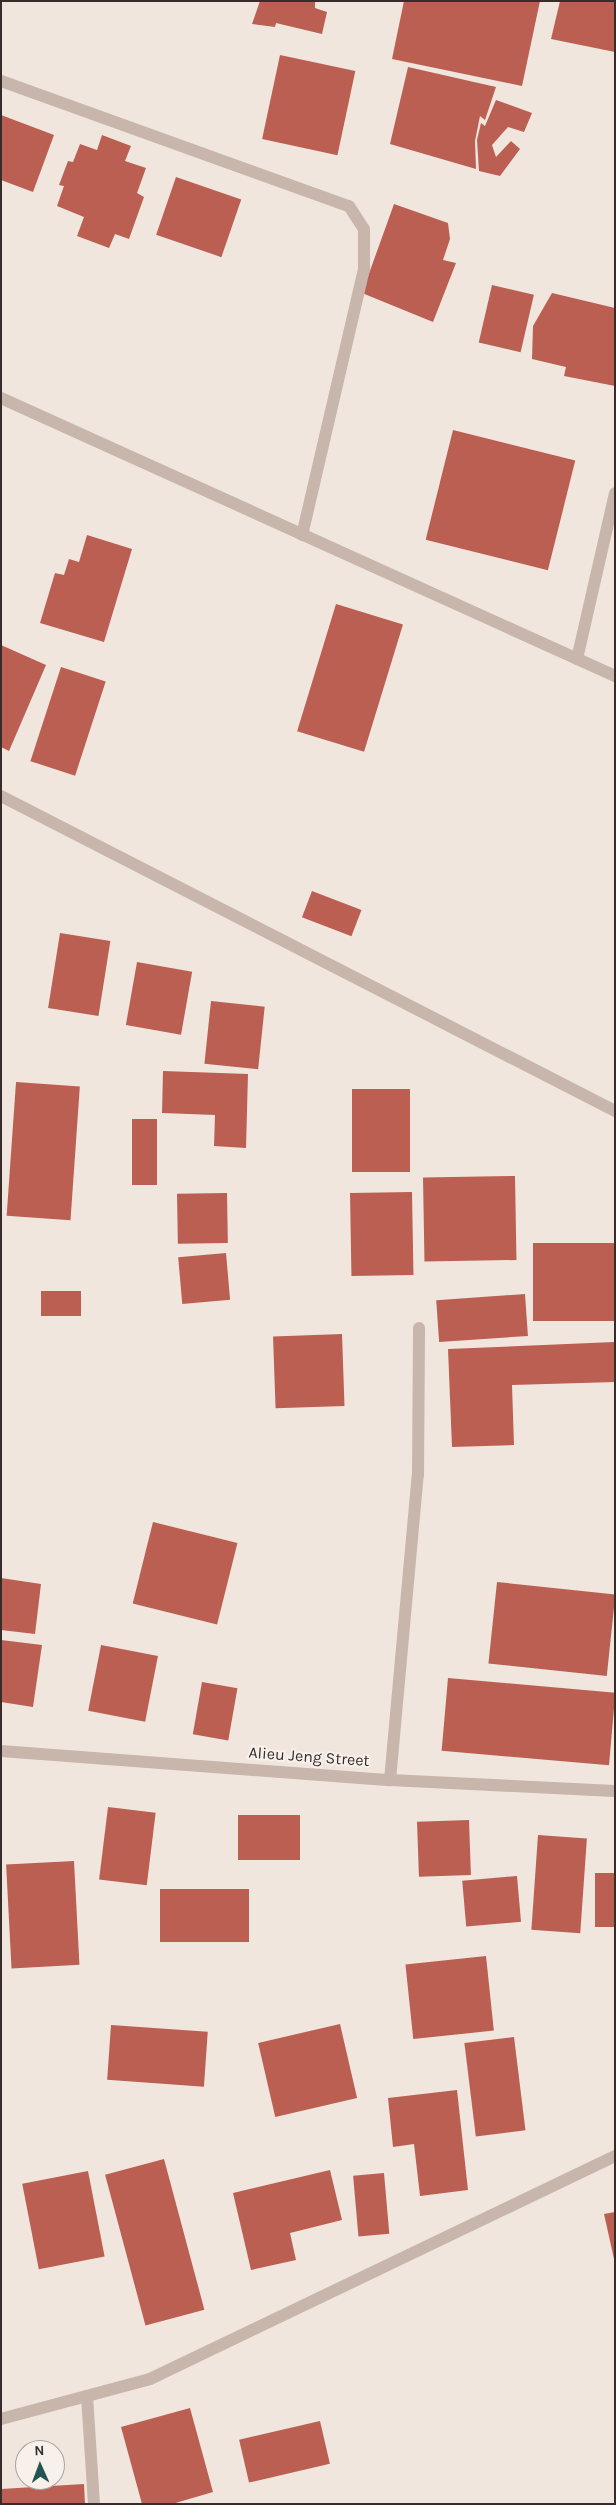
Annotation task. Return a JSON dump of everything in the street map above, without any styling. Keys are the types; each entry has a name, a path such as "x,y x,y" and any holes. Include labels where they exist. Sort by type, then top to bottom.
{"street":[{"path":"1,81 349,206 364,229 364,269 302,536"},
{"path":"1,398 302,536 615,676"},
{"path":"577,659 615,493"},
{"path":"1,796 615,1111"},
{"path":"390,1780 418,1475 419,1328"},
{"name":"Alieu Jeng Street","path":"1,1751 390,1780 615,1791"},
{"path":"1,2419 150,2379 615,2156"},
{"path":"87,2396 94,2504"}],"building":[{"path":"260,1 315,1 315,8 327,12 322,34 276,23 275,27 252,24"},
{"path":"404,1 540,1 522,86 392,59"},
{"path":"560,1 615,1 615,52 551,39"},
{"path":"280,55 355,71 337,155 262,139"},
{"path":"408,67 496,87 485,120 480,116 475,141 476,169 390,144"},
{"path":"496,100 532,113 524,132 508,127 492,145 496,157 511,141 520,149 500,176 479,171 477,140 481,123 485,126"},
{"path":"1,115 54,135 33,192 1,180"},
{"path":"102,135 131,146 125,161 146,168 137,193 144,197 129,239 115,234 109,248 77,236 84,217 57,206 64,186 59,185 68,161 73,162 80,144 97,150"},
{"path":"176,177 241,199 221,257 156,235"},
{"path":"394,204 448,223 450,239 443,260 456,263 433,322 362,293"},
{"path":"492,285 534,295 521,352 479,342"},
{"path":"552,293 615,308 615,386 564,376 566,367 532,359 533,326"},
{"path":"453,430 575,460 548,570 426,540"},
{"path":"87,535 132,549 104,642 40,623 55,573 64,575 69,559 79,562"},
{"path":"336,604 403,624 364,752 297,731"},
{"path":"1,645 46,665 9,751 1,747"},
{"path":"61,667 106,682 75,776 30,761"},
{"path":"312,891 361,910 351,936 302,917"},
{"path":"60,933 110,941 98,1016 48,1008"},
{"path":"137,962 192,972 181,1035 126,1025"},
{"path":"211,1001 265,1007 258,1069 204,1064"},
{"path":"163,1071 248,1074 246,1148 214,1146 215,1115 162,1113"},
{"path":"16,1082 80,1086 70,1220 7,1216"},
{"path":"352,1089 410,1089 410,1172 352,1172"},
{"path":"132,1119 157,1119 157,1185 132,1185"},
{"path":"515,1176 516,1260 424,1262 423,1178"},
{"path":"412,1192 413,1275 351,1276 350,1193"},
{"path":"227,1193 228,1243 178,1244 177,1194"},
{"path":"533,1243 615,1243 615,1321 533,1321"},
{"path":"226,1253 230,1300 182,1304 178,1257"},
{"path":"41,1291 81,1291 81,1316 41,1316"},
{"path":"525,1294 528,1336 439,1342 436,1300"},
{"path":"342,1334 345,1406 276,1408 273,1336"},
{"path":"614,1342 615,1382 512,1385 514,1445 452,1447 448,1349"},
{"path":"153,1522 237,1543 217,1625 133,1604"},
{"path":"1,1578 41,1584 35,1634 1,1630"},
{"path":"497,1582 615,1594 607,1676 488,1664"},
{"path":"1,1640 42,1645 33,1707 1,1702"},
{"path":"101,1645 158,1656 145,1722 88,1711"},
{"path":"448,1678 615,1693 609,1765 442,1751"},
{"path":"202,1682 237,1688 228,1740 193,1734"},
{"path":"108,1807 156,1813 147,1885 99,1879"},
{"path":"238,1815 300,1815 300,1860 238,1860"},
{"path":"469,1820 471,1875 419,1877 417,1822"},
{"path":"538,1835 587,1838 580,1933 531,1930"},
{"path":"74,1861 79,1965 12,1968 6,1865"},
{"path":"595,1873 615,1873 615,1927 595,1927"},
{"path":"517,1876 521,1922 466,1927 462,1881"},
{"path":"160,1889 249,1889 249,1942 160,1942"},
{"path":"486,1956 494,2031 413,2039 405,1964"},
{"path":"340,2024 357,2098 275,2117 258,2043"},
{"path":"111,2025 208,2032 204,2087 107,2080"},
{"path":"514,2037 525,2130 476,2136 464,2043"},
{"path":"457,2090 468,2190 420,2196 414,2144 393,2147 388,2098"},
{"path":"164,2159 204,2310 145,2325 105,2175"},
{"path":"330,2170 342,2220 290,2233 296,2260 251,2270 233,2193"},
{"path":"88,2171 105,2256 39,2269 22,2184"},
{"path":"384,2173 389,2234 358,2236 353,2176"},
{"path":"615,2212 615,2259 614,2259 604,2214"},
{"path":"190,2408 213,2492 172,2504 142,2504 121,2427"},
{"path":"320,2421 330,2464 249,2483 239,2440"},
{"path":"84,2484 85,2504 1,2504 1,2489 65,2490 65,2485"}]}
